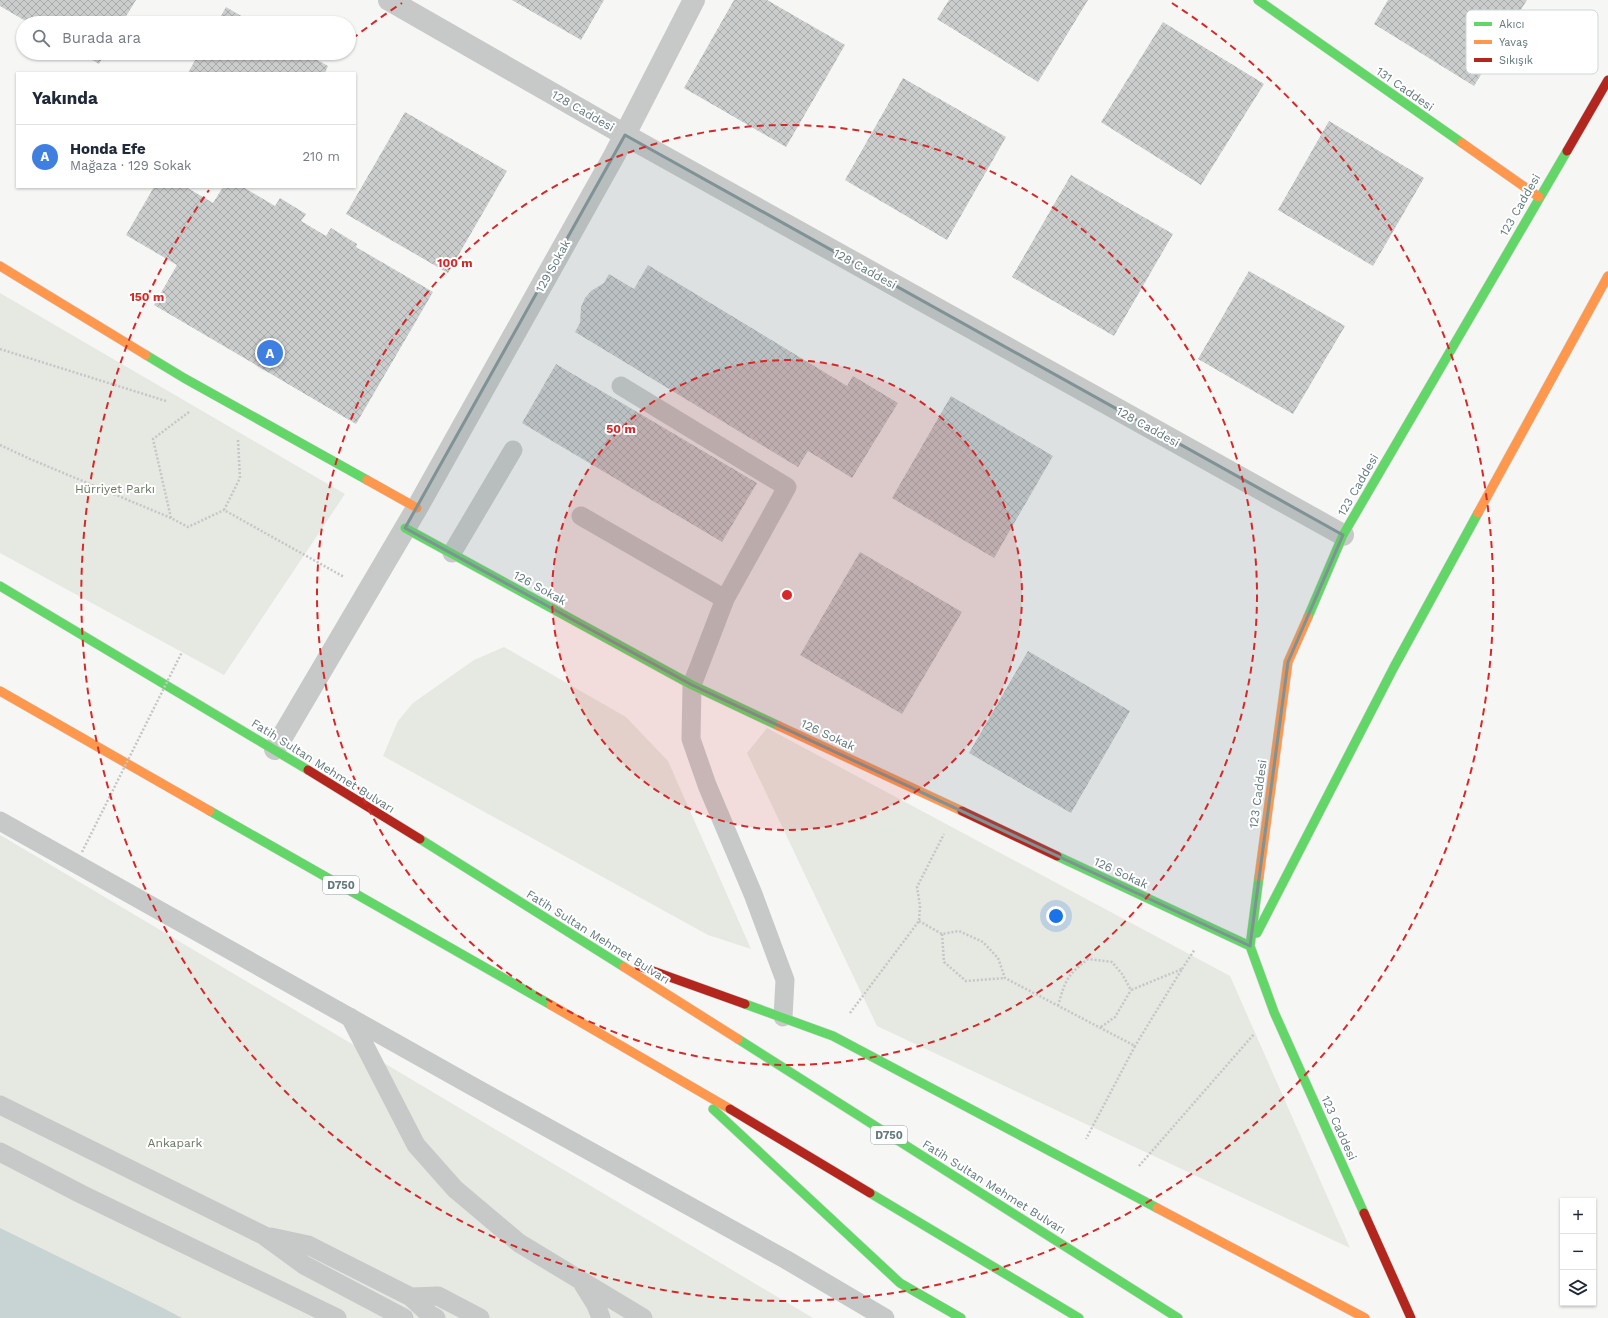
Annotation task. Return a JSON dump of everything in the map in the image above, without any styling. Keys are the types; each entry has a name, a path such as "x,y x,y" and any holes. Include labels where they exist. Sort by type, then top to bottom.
{"main road":[{"name":"131 Caddesi","path":"1258,0 1539,197"},
{"name":"123 Caddesi","path":"1411,1318 1274,1012 1250,946 1288,662 1343,535 1608,80"},
{"path":"0,266 184,378 417,508"},
{"path":"1250,946 1394,667 1608,276"},
{"name":"126 Sokak","path":"405,528 692,685 1250,946"},
{"name":"Fatih Sultan Mehmet Bulvarı","path":"0,586 275,749 600,952 1178,1318"},
{"name":"D750","path":"0,691 682,1080 1078,1318"},
{"path":"600,952 833,1036 1365,1318"},
{"path":"682,1080 900,1283 961,1318"}],"street":[{"name":"128 Caddesi","path":"389,0 625,135 1343,535"},
{"name":"129 Sokak","path":"275,749 417,508 614,156 694,0"}],"lane":[{"path":"621,386 787,487 725,599 692,685 691,739 708,785 753,894 785,980 782,1018"},
{"path":"452,553 513,450"},
{"path":"581,516 725,599"},
{"path":"0,822 778,1256 885,1318"},
{"path":"350,1017 416,1145 455,1189 519,1243 581,1282 643,1318"},
{"path":"0,1106 263,1235 304,1265 404,1318"},
{"path":"0,1152 88,1198 337,1318"},
{"path":"263,1235 308,1245 411,1297 429,1314 436,1318"},
{"path":"581,1282 596,1305 601,1318"},
{"path":"411,1297 438,1296 480,1318"}],"path":[{"path":"0,349 170,402"},
{"path":"171,518 153,439 192,409 185,407"},
{"path":"0,445 171,518 188,527 224,510 240,478 238,440"},
{"path":"224,510 368,591"},
{"path":"82,852 182,652"},
{"path":"833,1036 919,921 920,906 917,886 957,808"},
{"path":"919,921 942,934 959,931 983,942 998,958 1005,978"},
{"path":"942,934 944,962 966,981 1005,978 1135,1046"},
{"path":"1058,1006 1065,981 1076,967 1088,959 1112,962 1122,974 1131,990"},
{"path":"1074,1163 1135,1046 1182,969 1131,990 1115,1018 1100,1027"},
{"path":"1120,1188 1274,1012"}],"highlighted area":[{"path":"625,135 1343,535 1288,662 1250,946 692,685 405,528"}],"green space":[{"name":"Hürriyet Parkı","path":"0,293 345,494 224,675 0,553"},
{"path":"504,647 626,717 668,761 751,949 708,935 383,756 398,721 413,703 474,660"},
{"path":"767,728 1230,976 1350,1248 877,1026 747,753"},
{"name":"Ankapark","path":"0,835 66,874 813,1318 0,1318"}],"shaded area":[{"path":"0,1228 161,1307 182,1318 0,1318"}],"building":[{"path":"0,0 136,0 126,16 17,16 0,6"},
{"path":"512,0 604,0 581,40"},
{"path":"734,0 767,0 845,45 786,147 684,88"},
{"path":"949,0 1088,0 1038,82 937,19"},
{"path":"1388,0 1527,0 1521,10 1466,10 1466,74 1481,74 1474,86 1374,24"},
{"path":"226,7 241,16 221,16"},
{"path":"1163,22 1264,84 1201,185 1101,122"},
{"path":"92,60 101,60 99,64"},
{"path":"195,60 317,60 328,66 325,72 189,72"},
{"path":"903,78 1006,137 947,240 845,180"},
{"path":"405,112 507,171 448,273 346,214"},
{"path":"1329,121 1424,178 1373,266 1278,210"},
{"path":"1071,175 1173,234 1114,336 1012,277"},
{"path":"153,188 188,188 213,203 222,188 245,188 275,206 280,198 306,214 301,221 326,236 331,228 357,244 356,247 433,292 356,424 154,305 177,265 126,235"},
{"path":"648,265 847,386 853,376 898,403 852,478 808,451 798,467 575,332 580,323 581,307 585,298 591,291 604,283 609,274 634,289"},
{"path":"1249,271 1345,326 1293,414 1198,359"},
{"path":"556,364 757,483 722,542 522,423"},
{"path":"951,396 1053,456 994,558 892,498"},
{"path":"860,552 962,612 902,714 800,655"},
{"path":"1028,651 1130,711 1071,813 969,753"}],"traffic: fast":[{"path":"1258,0 1462,143"},
{"path":"1308,617 1343,535 1567,151"},
{"path":"146,355 184,378 367,480"},
{"path":"1257,933 1394,667 1478,513"},
{"path":"405,528 692,685 779,726"},
{"path":"0,586 308,770"},
{"path":"210,811 551,1005"},
{"path":"420,839 624,967"},
{"path":"1057,856 1250,946"},
{"path":"1259,877 1250,946 1274,1012 1364,1213"},
{"path":"745,1004 833,1036 1157,1208"},
{"path":"738,1039 1178,1318"},
{"path":"713,1109 900,1283 961,1318"},
{"path":"870,1193 1079,1318"}],"traffic: slow":[{"path":"1462,143 1539,197"},
{"path":"0,266 146,355"},
{"path":"1478,513 1608,276"},
{"path":"367,480 417,508"},
{"path":"1259,877 1288,662 1308,617"},
{"path":"0,691 210,811"},
{"path":"779,726 962,811"},
{"path":"624,967 738,1039"},
{"path":"551,1005 730,1109"},
{"path":"1157,1208 1365,1318"}],"traffic: jam":[{"path":"1567,151 1608,80"},
{"path":"308,770 420,839"},
{"path":"962,811 1057,856"},
{"path":"639,966 745,1004"},
{"path":"730,1109 870,1193"},
{"path":"1364,1213 1411,1318"}],"place":[{"name":"Honda Efe","path":"270,353"}]}
